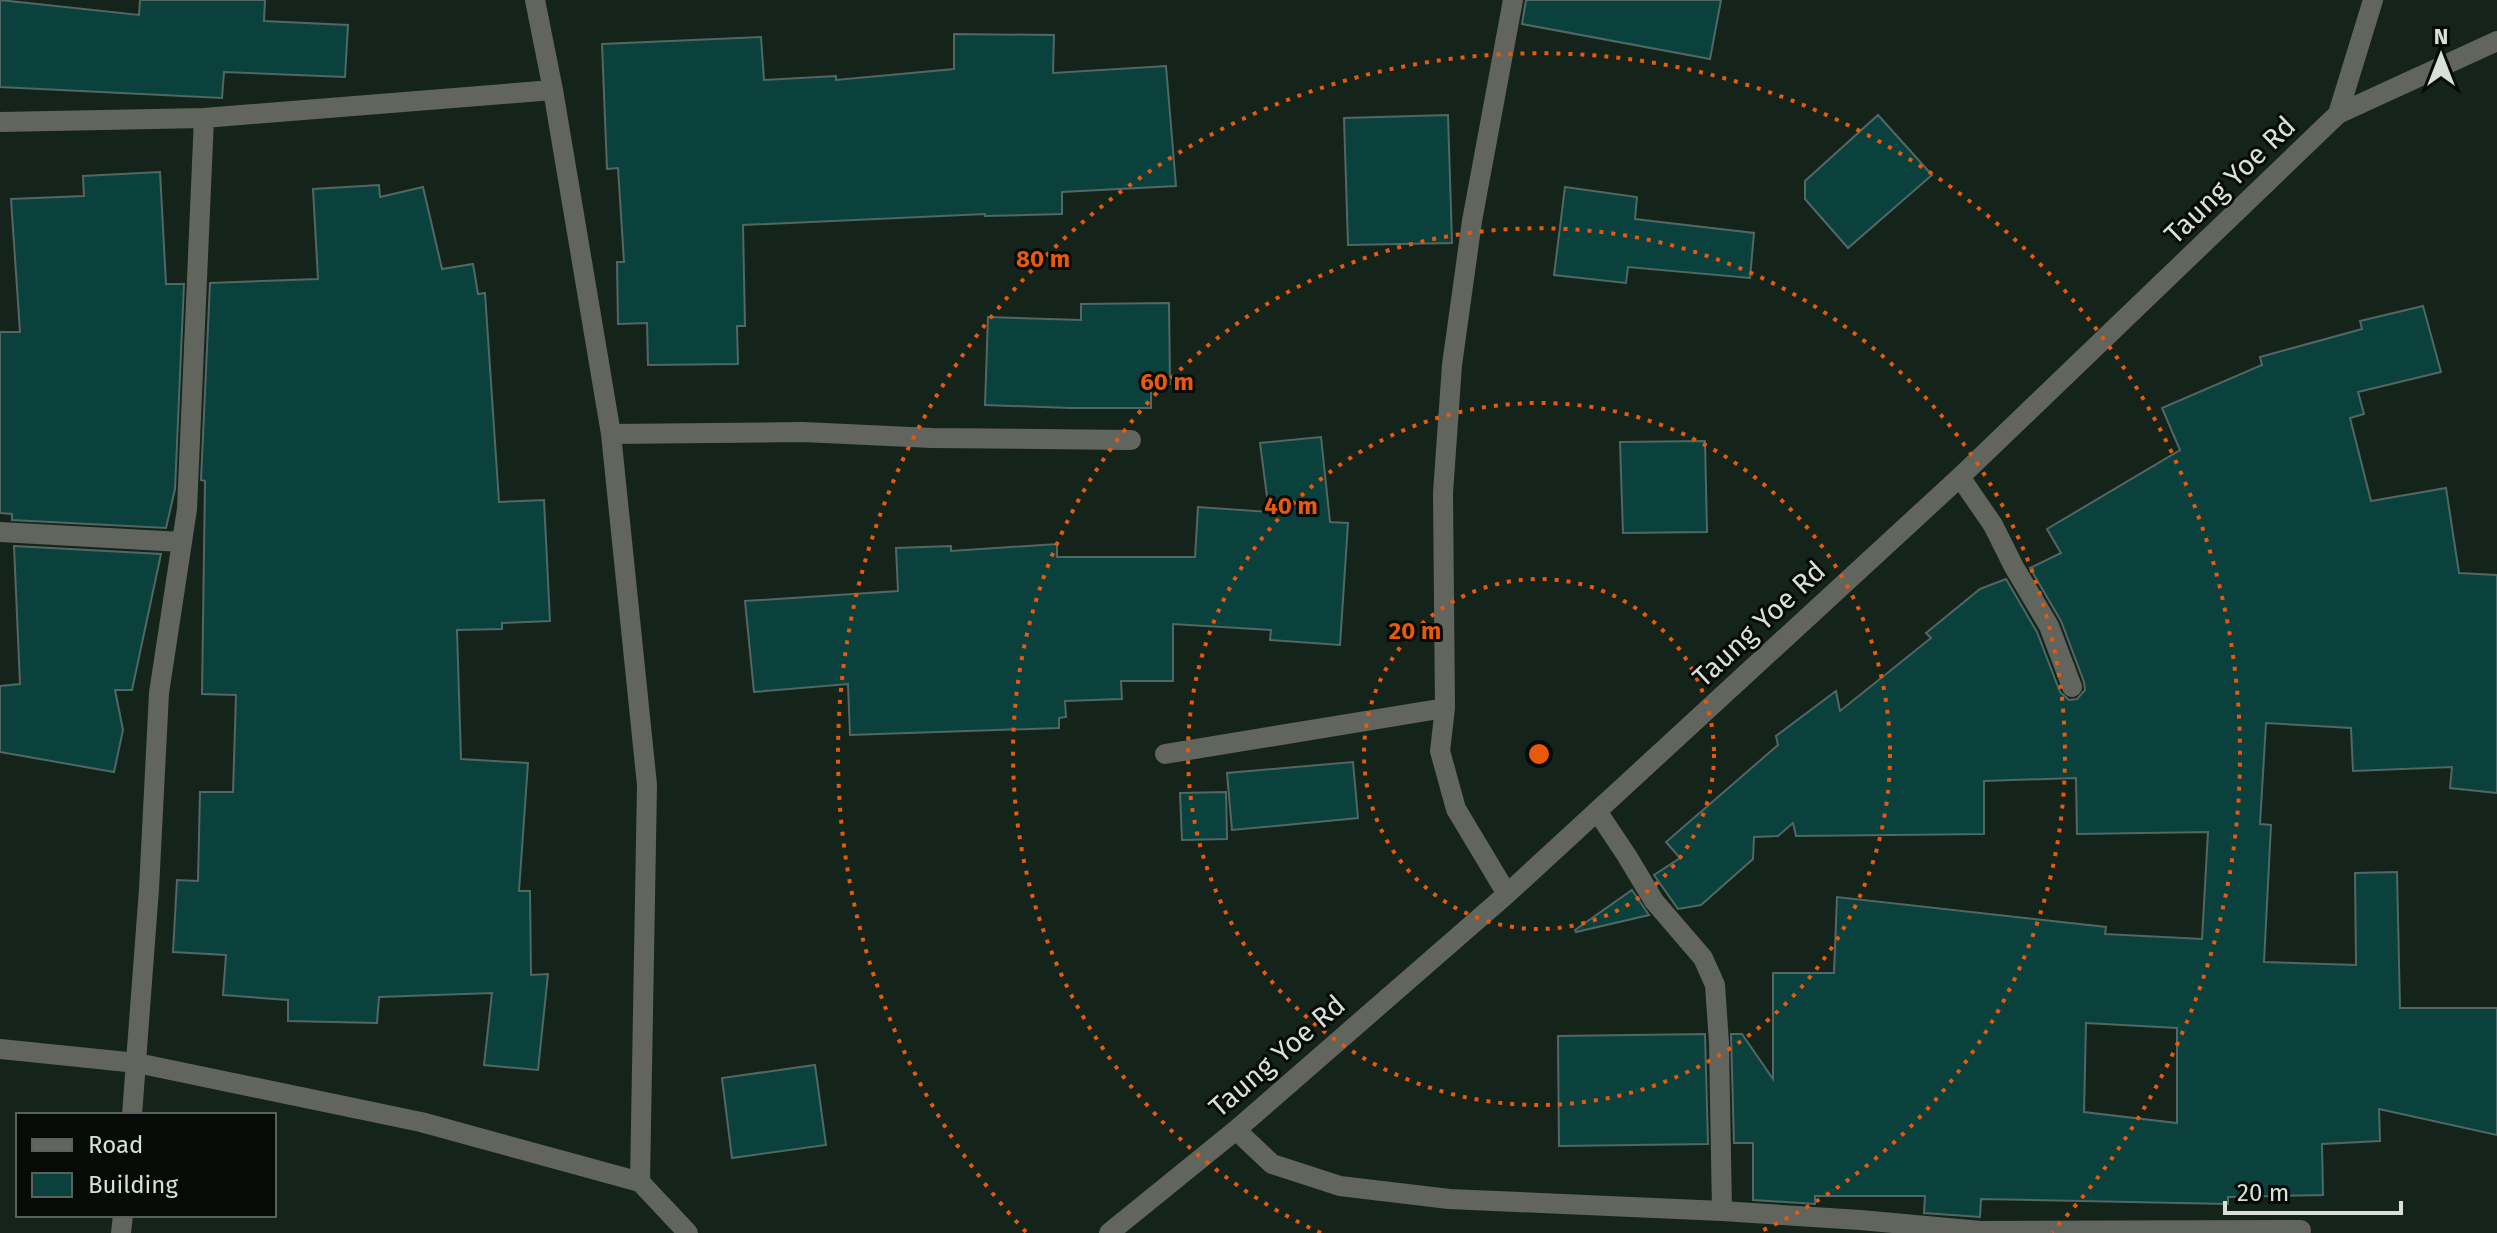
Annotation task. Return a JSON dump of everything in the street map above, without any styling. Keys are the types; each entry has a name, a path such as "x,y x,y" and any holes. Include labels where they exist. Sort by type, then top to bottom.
{"street":[{"path":"535,0 611,434 647,785 640,1182"},
{"path":"1507,894 1456,809 1440,751 1445,708 1443,493 1452,365 1472,221 1513,0"},
{"name":"Taung Yoe Rd","path":"1109,1233 1236,1130 1507,894 1960,477 2338,114 2373,0"},
{"path":"2338,114 2497,41"},
{"path":"0,122 204,118 553,90"},
{"path":"132,1113 159,693 187,509 204,118"},
{"path":"611,434 803,432 932,438 1131,440"},
{"path":"1960,477 1993,525 2049,626 2072,687"},
{"path":"0,532 182,542"},
{"path":"1165,754 1445,708"},
{"path":"1597,811 1654,901 1703,958 1715,985 1722,1211"},
{"path":"0,1049 137,1063 421,1122 640,1182 688,1233"},
{"path":"1236,1130 1272,1164 1340,1186 1449,1199 1722,1211 1981,1231 2301,1230"}],"building":[{"path":"0,0 139,15 140,0 265,0 264,21 348,25 345,77 224,72 222,98 0,87"},
{"path":"1526,0 1721,0 1710,59 1522,24"},
{"path":"954,34 1054,35 1053,73 1166,66 1176,186 1062,192 1062,214 985,214 743,225 745,326 737,326 738,364 648,365 647,323 618,324 617,262 624,262 618,168 607,169 602,44 761,37 764,80 836,76 836,80 954,69"},
{"path":"1448,115 1452,243 1348,245 1344,118"},
{"path":"1878,115 1932,175 1848,248 1805,199 1805,181"},
{"path":"160,172 166,284 184,284 175,489 166,528 12,520 12,514 0,513 0,332 20,332 11,199 84,196 83,176"},
{"path":"379,185 380,197 423,187 442,269 473,264 478,294 485,293 499,502 544,500 550,621 502,623 502,629 457,630 461,759 528,763 519,891 530,891 531,975 548,974 538,1070 484,1065 492,993 379,997 377,1023 288,1021 288,1000 223,995 226,955 173,952 177,880 198,881 200,792 233,792 236,695 202,694 205,481 201,480 210,283 318,279 313,189"},
{"path":"1565,187 1637,197 1635,219 1754,233 1750,278 1628,267 1626,283 1554,275"},
{"path":"1169,303 1170,384 1151,384 1151,408 985,405 988,317 1081,320 1081,304"},
{"path":"2423,306 2441,372 2358,392 2364,414 2350,418 2371,501 2446,488 2459,573 2497,575 2497,793 2450,788 2452,767 2353,771 2351,728 2266,723 2260,824 2271,825 2264,962 2356,965 2355,873 2397,872 2400,1008 2497,1008 2497,1135 2379,1109 2380,1141 2322,1144 2323,1195 2228,1197 2228,1204 1981,1199 1980,1217 1924,1213 1925,1196 1815,1196 1815,1204 1753,1200 1753,1143 1734,1143 1731,1034 1742,1034 1773,1079 1773,973 1834,973 1837,897 2106,927 2105,934 2202,939 2208,832 2077,834 2076,778 1984,781 1984,834 1796,836 1793,823 1778,836 1754,837 1753,859 1701,905 1678,909 1654,875 1680,858 1666,842 1778,745 1776,736 1836,691 1840,711 1931,638 1926,633 1980,589 2006,579 2037,632 2060,692 2069,700 2077,699 2085,690 2084,682 2061,621 2030,568 2061,553 2047,529 2180,450 2162,408 2262,365 2260,357 2362,329 2360,321","holes":["2086,1023 2177,1028 2177,1123 2084,1112"]},
{"path":"1321,437 1330,522 1348,523 1340,645 1270,640 1271,630 1173,624 1173,681 1121,681 1122,699 1065,701 1066,717 1059,718 1059,728 850,735 848,684 754,692 745,601 898,591 896,548 951,546 951,551 1057,544 1057,557 1195,557 1198,507 1269,512 1260,443"},
{"path":"1705,441 1707,532 1623,533 1620,442"},
{"path":"14,546 161,554 132,690 115,690 123,730 114,772 0,752 0,686 20,684"},
{"path":"1353,762 1358,818 1232,830 1227,773"},
{"path":"1226,792 1227,839 1182,840 1180,793"},
{"path":"1632,890 1649,915 1576,932 1575,930"},
{"path":"1705,1034 1708,1144 1559,1146 1558,1036"},
{"path":"815,1065 826,1145 732,1158 722,1078"}]}
